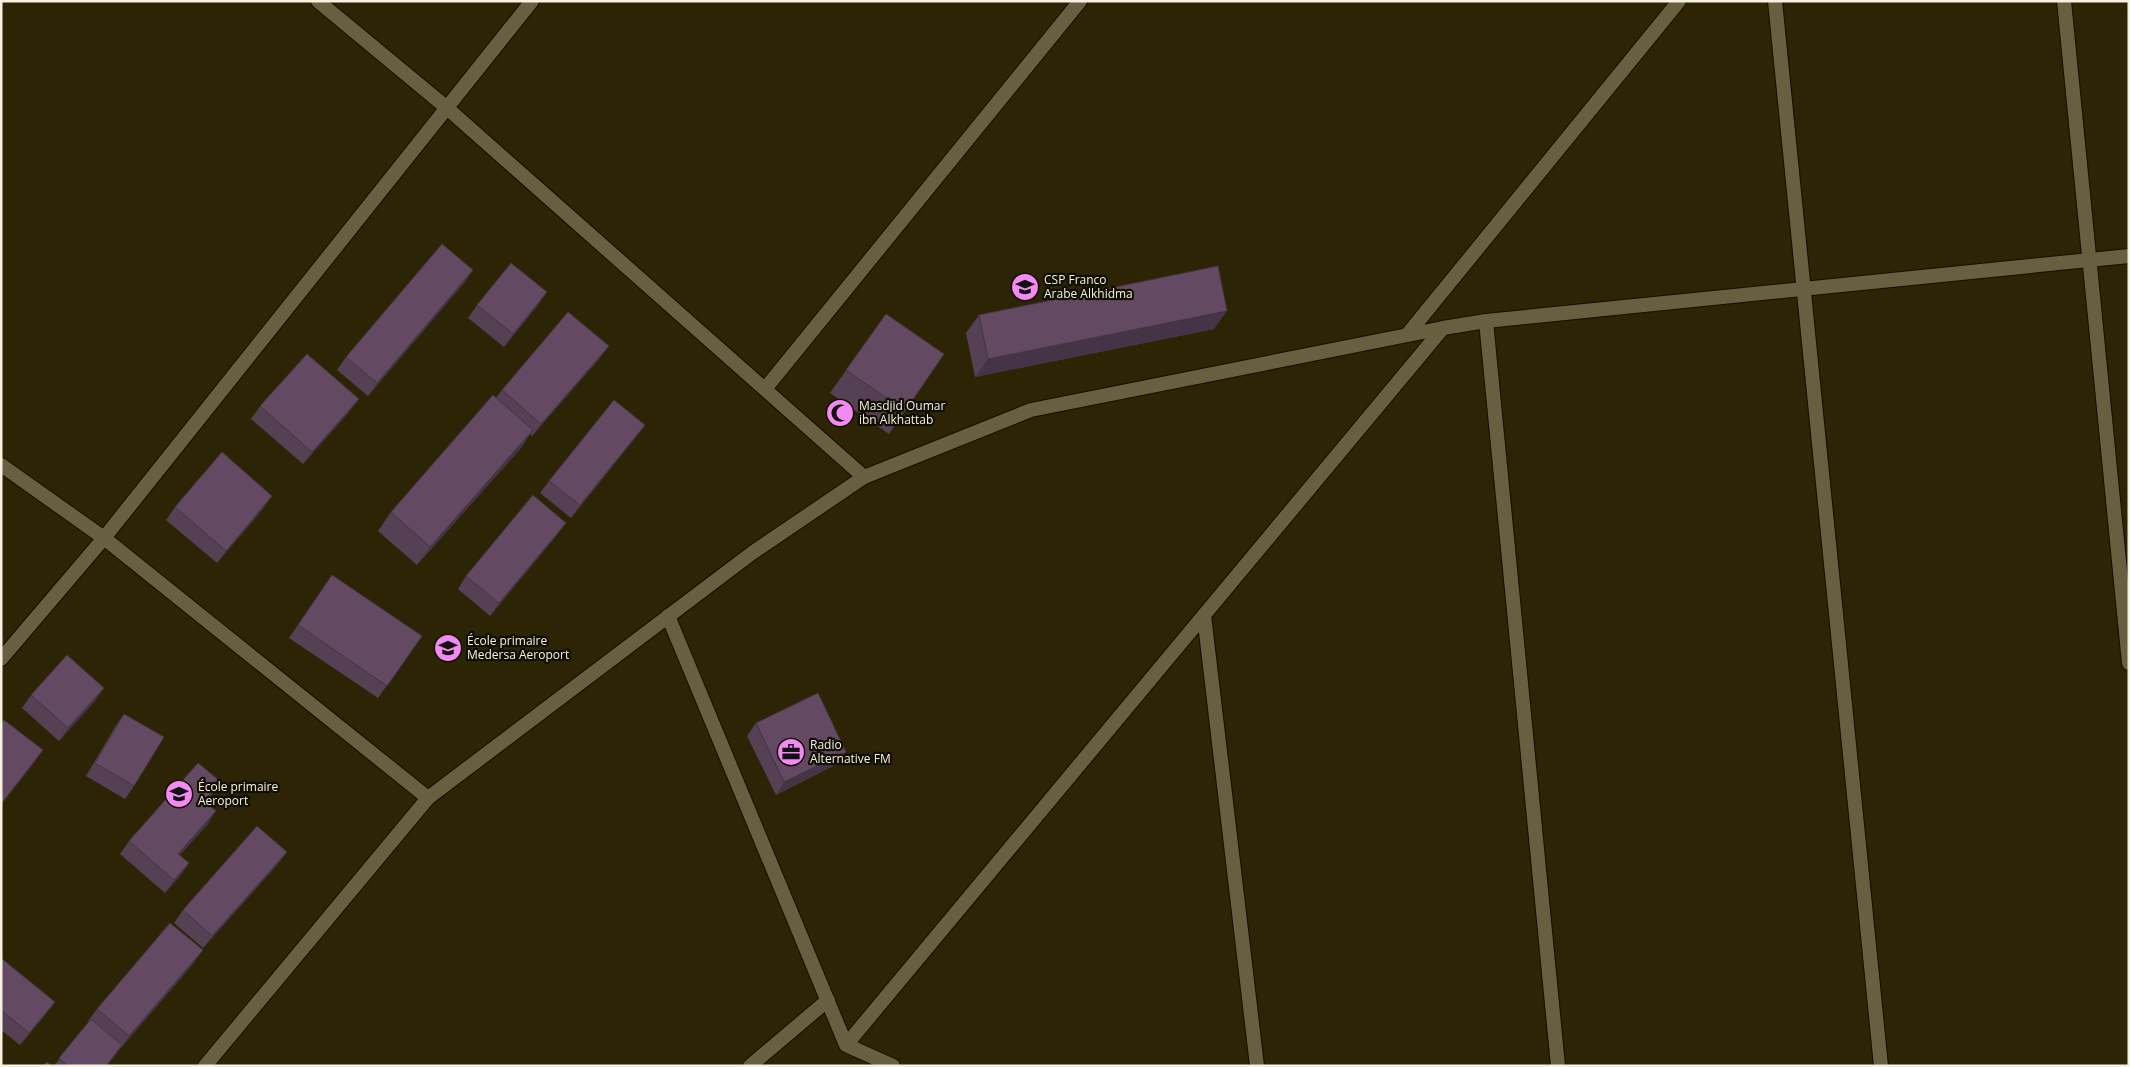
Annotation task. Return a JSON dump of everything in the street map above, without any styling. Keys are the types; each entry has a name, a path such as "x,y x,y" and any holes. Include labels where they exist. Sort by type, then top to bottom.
{"street":[{"path":"318,1 446,108 864,477"},
{"path":"1,659 104,538 532,1"},
{"path":"1408,335 1679,1"},
{"path":"1775,1 1881,1066"},
{"path":"2064,1 2129,663"},
{"path":"764,389 1078,2"},
{"path":"205,1066 428,798 752,553 864,477 1031,410 1443,328 1486,321 2129,256"},
{"path":"1486,321 1558,1066"},
{"path":"846,1045 1443,328"},
{"path":"1,465 104,538 428,798"},
{"path":"1204,615 1257,1066"},
{"path":"668,616 846,1045 893,1066"},
{"path":"750,1066 828,1000"}],"building":[{"path":"442,244 473,270 377,383 346,357"},
{"path":"511,263 547,292 513,334 477,305"},
{"path":"1218,266 1227,311 988,359 979,315"},
{"path":"568,312 609,346 541,424 502,390"},
{"path":"886,314 944,354 905,411 846,370"},
{"path":"307,354 359,399 312,452 260,406"},
{"path":"493,395 533,430 430,547 391,512"},
{"path":"614,400 645,425 580,505 549,481"},
{"path":"222,452 272,496 226,551 175,507"},
{"path":"533,495 566,523 499,603 466,576"},
{"path":"332,575 422,636 387,686 298,625"},
{"path":"67,655 104,688 68,728 31,695"},
{"path":"818,693 846,752 784,782 756,723"},
{"path":"124,714 164,737 134,786 95,763"},
{"path":"4,720 43,750 1,804 1,724"},
{"path":"198,763 221,782 204,801 216,811 178,854 189,863 174,880 129,841"},
{"path":"257,826 287,852 212,936 183,910"},
{"path":"170,923 203,950 129,1036 97,1009"},
{"path":"1,958 55,1002 29,1033 1,1010"},
{"path":"91,1019 122,1045 106,1066 68,1066 59,1058"},
{"path":"47,1062 52,1066 43,1066"}],"place":[{"name":"CSP Franco Arabe Alkhidma","path":"1025,287"},
{"name":"Masdjid Oumar ibn Alkhattab","path":"840,413"},
{"name":"École primaire Medersa Aeroport","path":"448,648"},
{"name":"Radio Alternative FM","path":"791,752"},
{"name":"École primaire Aeroport","path":"179,794"}]}
